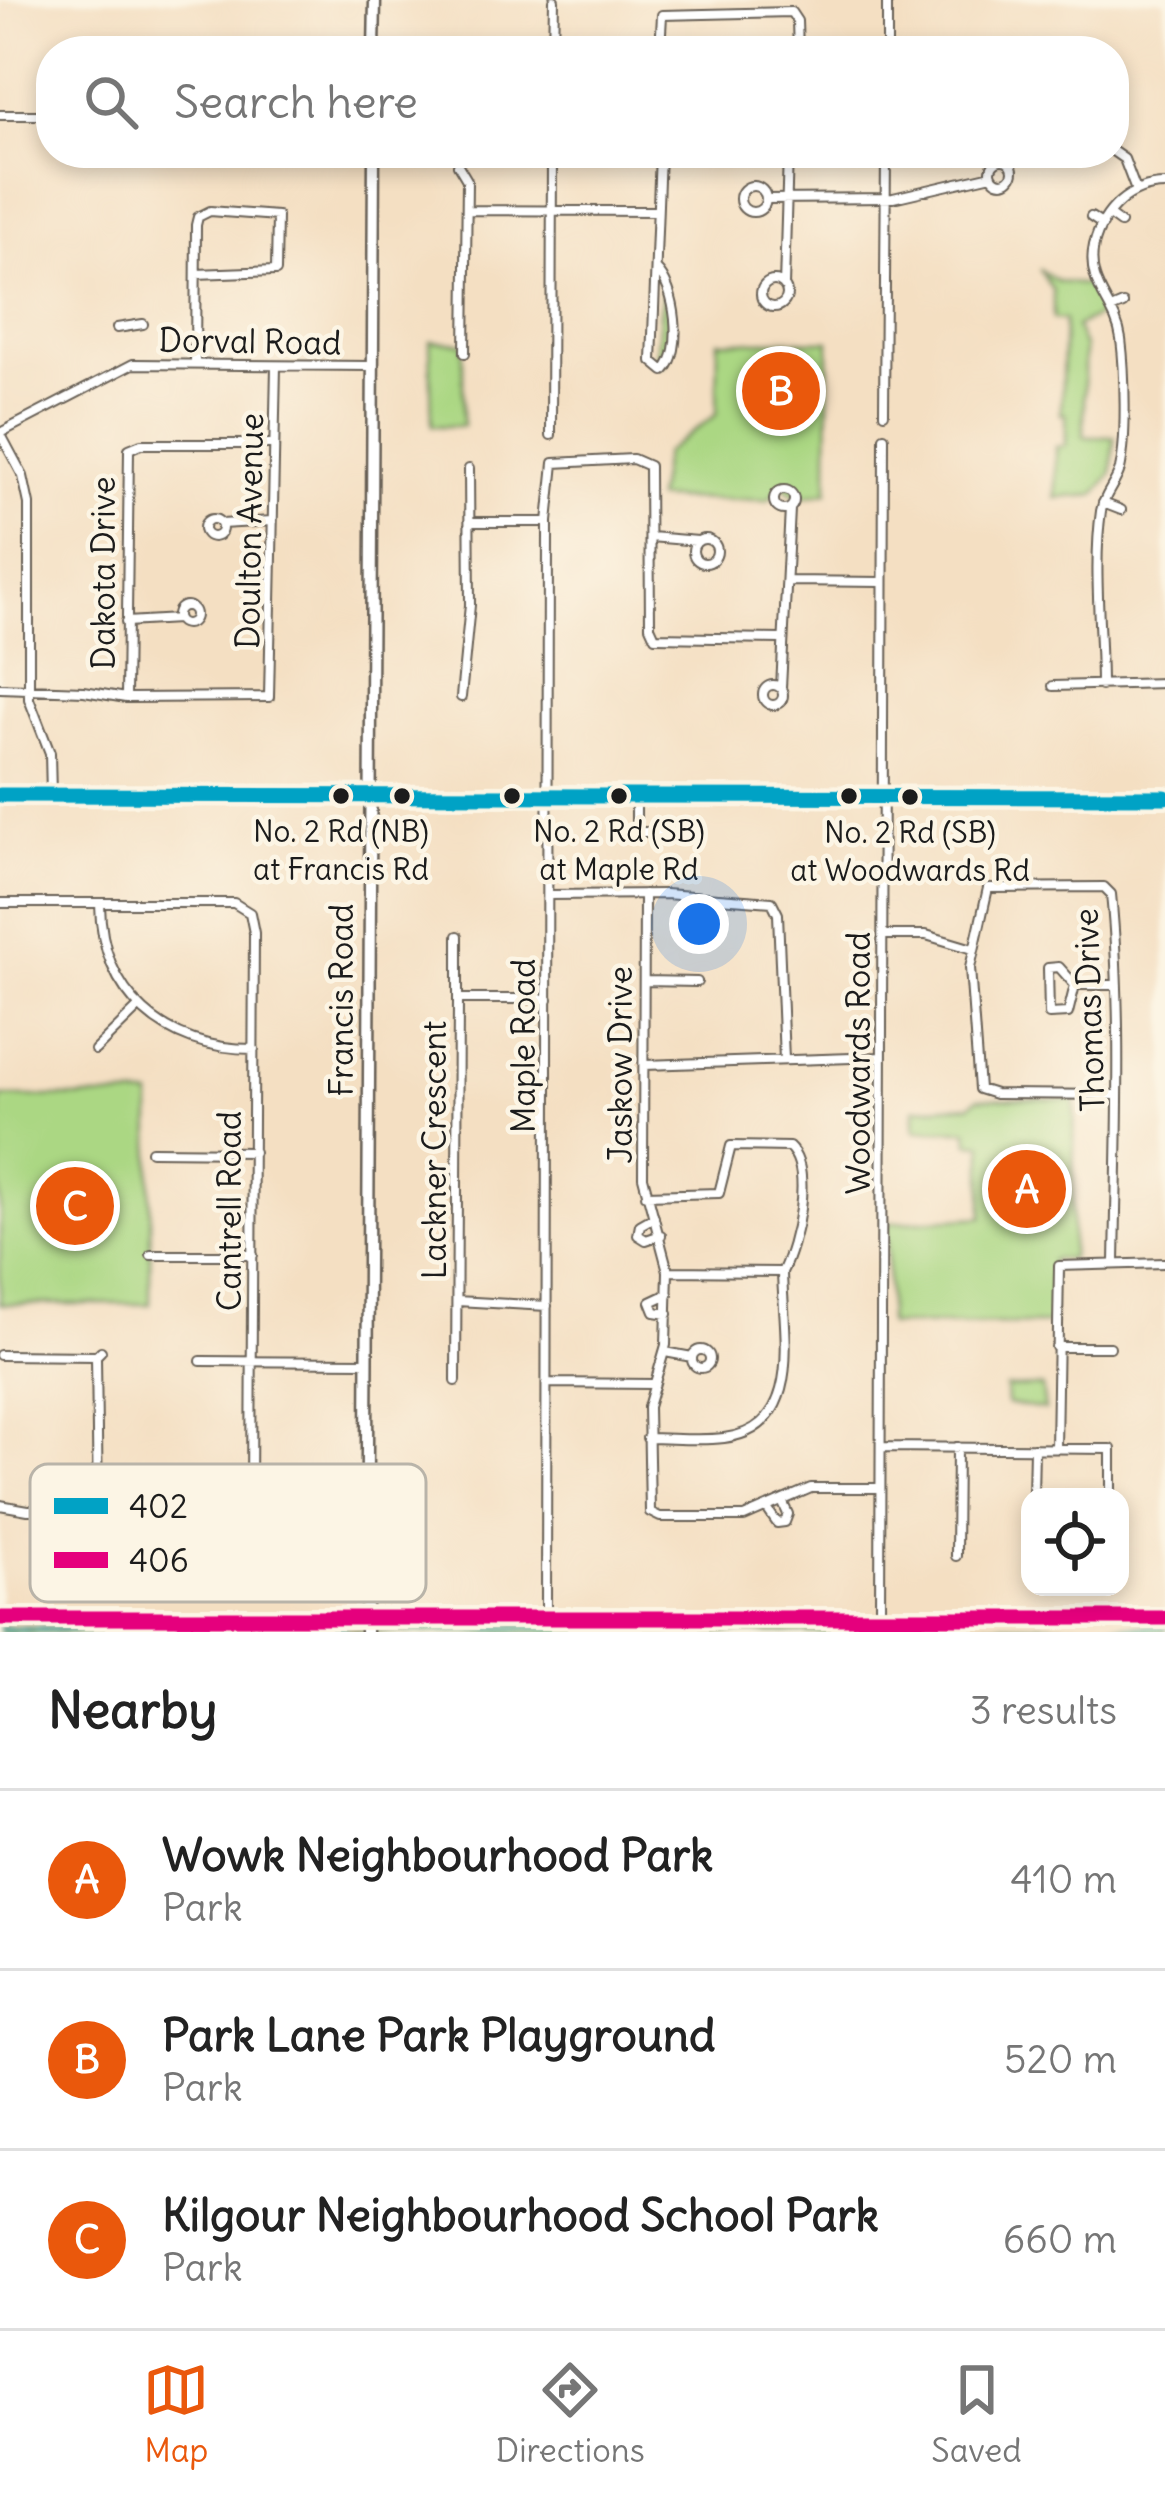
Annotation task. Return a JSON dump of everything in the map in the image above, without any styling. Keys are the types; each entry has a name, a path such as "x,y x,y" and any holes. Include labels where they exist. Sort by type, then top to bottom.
{"main road":[{"path":"374,36 375,0"},
{"name":"Francis Road","path":"366,1464 374,168"},
{"path":"0,795 1165,797"},
{"name":"Francis Road","path":"365,1602 366,1632"},
{"path":"0,1618 546,1618 658,1624 880,1617 1165,1618"}],"street":[{"path":"553,36 554,0"},
{"path":"887,0 887,36"},
{"path":"660,36 659,13 791,12 797,19 798,36"},
{"path":"0,115 36,115"},
{"path":"460,168 467,180 465,353"},
{"path":"551,435 552,168"},
{"path":"656,268 674,308 671,364 661,371 652,362 659,168"},
{"path":"784,286 787,168"},
{"path":"884,413 886,168"},
{"path":"1128,168 1135,188"},
{"path":"766,199 885,199 992,175"},
{"path":"1101,686 1103,503 1121,459 1121,345 1111,309 1093,279 1093,251 1109,215 1135,188 1165,185"},
{"path":"467,210 657,211"},
{"path":"195,364 196,274 198,213 278,214 278,273 196,274"},
{"path":"1109,215 1120,223"},
{"path":"1091,218 1103,225"},
{"path":"1111,309 1123,304"},
{"path":"117,328 143,325"},
{"name":"Doulton Avenue","path":"126,698 269,697 276,366"},
{"name":"Dorval Road","path":"0,433 122,368 372,366"},
{"path":"0,433 18,464 29,504 29,688 33,718 50,753 52,795"},
{"name":"Woodwards Road","path":"880,1617 884,437"},
{"name":"Dakota Drive","path":"126,698 129,449 141,444 272,444"},
{"name":"Maple Road","path":"546,1618 548,522 550,474 560,460 650,460 650,537"},
{"path":"460,697 471,522 469,469"},
{"path":"1103,503 1121,510"},
{"path":"781,688 790,508"},
{"path":"221,524 272,521"},
{"path":"471,522 548,522"},
{"path":"698,541 650,537 650,635 781,639"},
{"path":"789,581 882,582"},
{"path":"126,622 178,620"},
{"path":"1053,686 1165,683"},
{"path":"0,688 126,698"},
{"path":"636,797 636,832"},
{"path":"613,832 658,832"},
{"name":"Thomas Drive","path":"973,949 992,886 1104,887 1112,898 1117,985 1115,1263"},
{"name":"Jaskow Drive","path":"644,894 646,1195 662,1235 668,1271 665,1352 653,1384 647,1438 647,1514 744,1517 768,1510"},
{"path":"548,895 761,899 777,908 784,1060"},
{"path":"0,903 100,904 108,957 138,1008 193,1041 254,1048"},
{"name":"Cantrell Road","path":"100,904 234,903 253,920 252,1464"},
{"path":"883,935 926,935 973,949 970,995 980,1089 995,1094 1117,1095"},
{"name":"Lackner Crescent","path":"456,1382 458,936"},
{"path":"1075,985 1067,1013 1049,1014 1048,968 1059,967 1075,985 1117,985"},
{"path":"645,980 697,982"},
{"name":"Lackner Crescent","path":"458,999 548,999"},
{"path":"95,1050 138,1008"},
{"path":"645,1065 881,1057"},
{"path":"646,1195 719,1193 731,1146 789,1147 799,1162 799,1234 782,1272 783,1390 772,1415 730,1438 647,1438"},
{"path":"151,1151 254,1152"},
{"path":"654,1217 640,1225 638,1235 646,1240 662,1235"},
{"path":"151,1256 253,1255"},
{"path":"1056,1448 1059,1266 1165,1263"},
{"path":"668,1271 782,1272"},
{"path":"668,1294 651,1302 655,1312 668,1314"},
{"name":"Lackner Crescent","path":"457,1301 547,1306"},
{"path":"1056,1347 1110,1347"},
{"path":"665,1352 692,1357"},
{"path":"0,1355 99,1353 98,1464"},
{"path":"201,1361 367,1362"},
{"path":"547,1383 653,1384"},
{"path":"881,1448 1111,1449 1111,1488"},
{"path":"956,1556 957,1448"},
{"path":"1033,1488 1034,1448"},
{"path":"782,1502 788,1514 783,1523 768,1510 782,1502 811,1488 881,1488"},
{"path":"0,1505 30,1506"}],"green space":[{"path":"1039,269 1058,282 1088,285 1105,312 1076,327 1084,347 1084,437 1114,437 1112,473 1095,495 1056,498 1056,447 1066,446 1066,414 1061,414 1064,320 1053,319 1053,291"},
{"path":"662,291 669,308 667,360 662,366 656,362"},
{"path":"430,341 463,343 463,426 432,426"},
{"path":"718,341 829,341 828,492 798,498 782,485 768,500 656,499 664,453 717,414"},
{"path":"0,1097 151,1097 150,1304 0,1304"},
{"path":"978,1098 1075,1100 1071,1258 1051,1260 1051,1324 888,1325 887,1223 983,1217 983,1144 969,1143 968,1130 915,1130 915,1108 970,1105"},
{"path":"1042,1387 1045,1410 1007,1404 1006,1388"},
{"path":"888,1623 917,1628 937,1623 1165,1626 1165,1632 0,1632 0,1626 394,1630 438,1624"}],"waterway":[{"path":"408,1628 570,1627"},
{"path":"577,1627 642,1627"},
{"path":"671,1627 909,1627"},
{"path":"927,1627 1165,1627"},
{"path":"0,1628 346,1628"}],"transit line":[{"name":"402","path":"0,795 1165,797"},
{"name":"406","path":"0,1618 1165,1618"}],"place":[{"name":"Park Lane Park Playground","path":"781,391"},
{"name":"No. 2 Rd (NB) at Francis Rd","path":"341,796"},
{"name":"No. 2 Rd (SB) at Maple Rd","path":"619,796"},
{"name":"No. 2 Rd (SB) at Woodwards Rd","path":"910,797"},
{"name":"Wowk Neighbourhood Park","path":"1027,1189"},
{"name":"Kilgour Neighbourhood School Park","path":"75,1206"}]}
